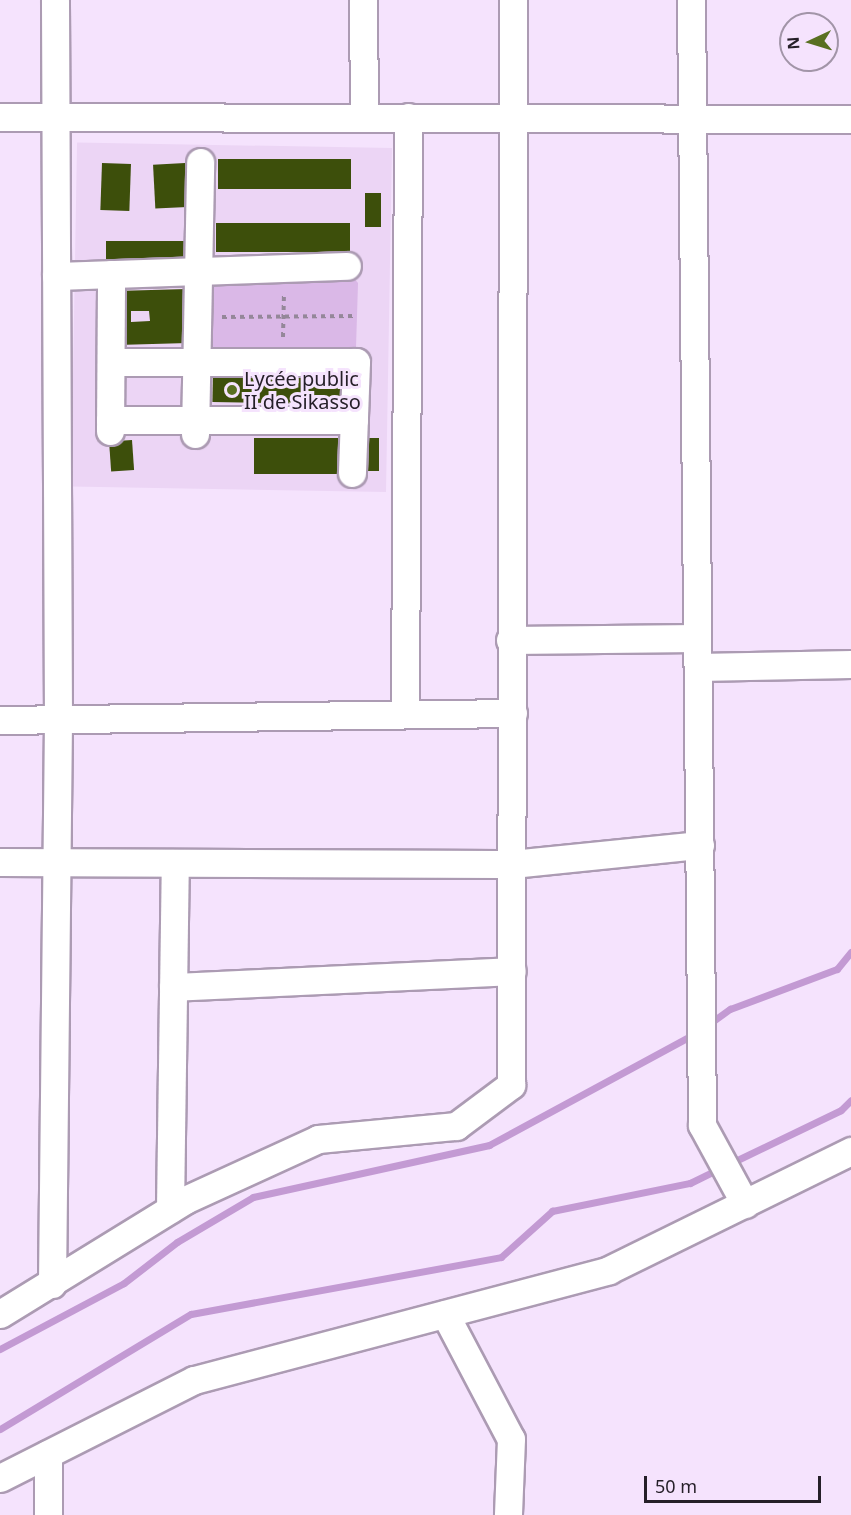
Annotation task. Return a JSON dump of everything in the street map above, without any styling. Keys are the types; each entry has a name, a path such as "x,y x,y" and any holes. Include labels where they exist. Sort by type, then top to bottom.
{"street":[{"path":"52,1284 57,862 55,0"},
{"path":"363,0 364,117"},
{"path":"0,1314 52,1284 170,1209 318,1139 456,1126 511,1085 513,712 510,640 513,0"},
{"path":"691,0 702,1125 739,1192"},
{"path":"0,117 851,119"},
{"path":"405,711 408,117"},
{"path":"195,427 200,162"},
{"path":"56,276 347,266"},
{"path":"111,274 110,425 195,427 354,420"},
{"path":"111,362 356,362 352,473"},
{"path":"510,640 698,638"},
{"path":"698,667 851,664"},
{"path":"0,720 405,711 513,712"},
{"path":"0,862 512,864 700,845"},
{"path":"170,1209 175,863"},
{"path":"173,987 512,972"},
{"path":"0,1478 194,1380 609,1270 739,1192 851,1151"},
{"path":"445,1314 511,1439 508,1515"},
{"path":"48,1454 48,1515"}],"path":[{"path":"283,362 284,268"},
{"path":"197,317 357,316"}],"shaded area":[{"name":"Lycée public II de Sikasso","path":"77,143 392,148 386,492 71,486"},
{"path":"348,271 358,283 356,347 347,355 207,355 208,276"}],"building":[{"path":"218,159 351,159 351,189 218,189"},
{"path":"102,163 131,164 129,211 100,210"},
{"path":"185,163 187,207 155,209 153,165"},
{"path":"365,193 381,193 381,227 365,227"},
{"path":"216,223 350,223 350,252 216,252"},
{"path":"106,241 191,241 191,261 106,261"},
{"path":"187,289 188,343 117,345 116,291","holes":["131,311 149,311 150,321 131,322"]},
{"path":"213,368 352,370 351,404 212,402"},
{"path":"254,438 344,438 344,474 254,474"},
{"path":"363,438 379,438 379,471 363,471"},
{"path":"132,440 134,470 111,472 109,442"}],"waterway":[{"path":"709,1024 730,1009 837,969 851,952"},
{"path":"0,1349 124,1283 177,1242 253,1197 489,1145 694,1034"},
{"path":"729,1164 841,1110 851,1100"},
{"path":"0,1429 191,1314 501,1257 552,1211 690,1183 719,1169"}],"place":[{"name":"Lycée public II de Sikasso","path":"232,390"}]}
